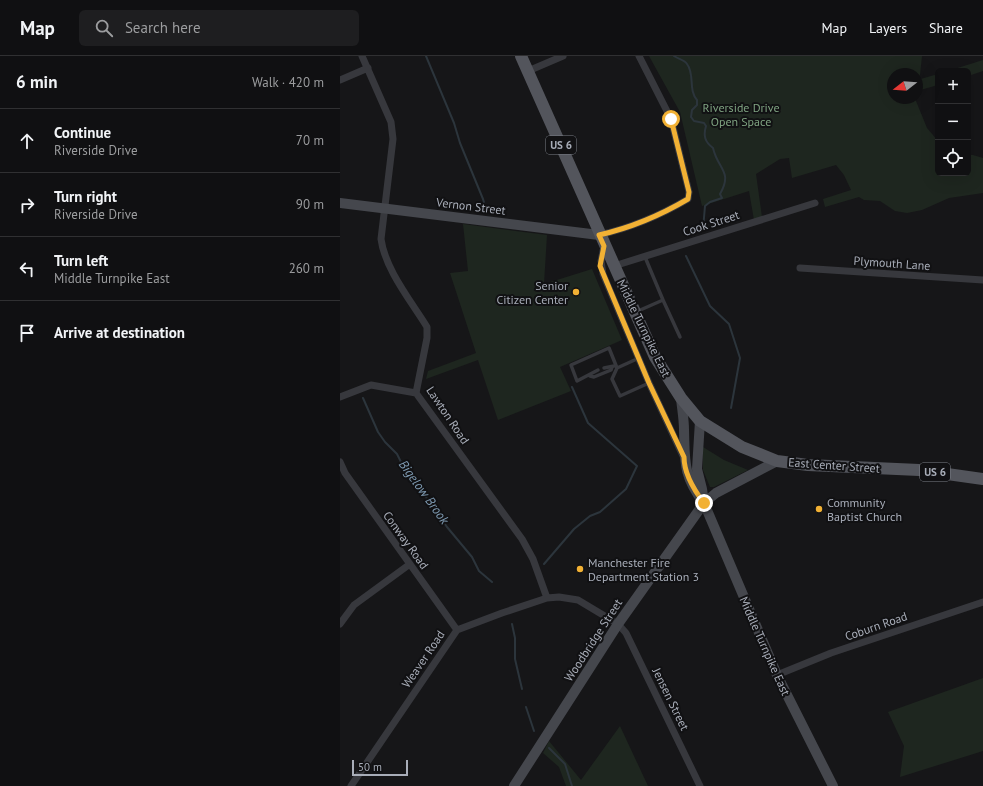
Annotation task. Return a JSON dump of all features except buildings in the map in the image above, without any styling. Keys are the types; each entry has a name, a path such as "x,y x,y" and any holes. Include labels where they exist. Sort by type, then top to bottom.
{"main road":[{"name":"Middle Turnpike East","path":"521,56 602,241 655,357 680,398 684,428 684,457 686,469 691,482 704,503 777,675 833,786"},
{"name":"Vernon Street","path":"340,203 384,208 602,241"},
{"name":"East Center Street","path":"680,398 700,421 742,447 777,461 808,465 919,470 983,479"},
{"name":"Middle Turnpike East","path":"700,421 696,469 702,489 704,503"},
{"name":"Woodbridge Street","path":"514,786 618,624 704,503 716,493 777,461"}],"street":[{"name":"Lawton Road","path":"362,56 391,122 393,139 384,208 381,239 382,251 388,264 427,327 427,338 416,393 522,539 533,559 547,598"},
{"path":"528,71 563,56"},
{"path":"602,241 613,232 670,210 688,199 689,192 671,119 639,56"},
{"path":"340,80 368,68"},
{"name":"Cook Street","path":"614,266 815,203"},
{"name":"Middle Turnpike East","path":"602,241 601,270 649,383 684,457"},
{"name":"Plymouth Lane","path":"800,268 983,280"},
{"path":"340,397 372,386 416,393"},
{"name":"Conway Road","path":"340,462 342,474 410,564 457,630"},
{"path":"340,624 354,605 410,564"},
{"name":"Weaver Road","path":"351,786 457,630 547,598 559,597 578,600 618,624"},
{"name":"Coburn Road","path":"777,675 831,653 983,602"},
{"name":"Jensen Street","path":"618,624 626,633 700,786"}],"lane":[{"path":"644,256 680,337"},
{"path":"635,312 663,300"},
{"path":"598,370 590,376 577,381 571,365 609,348 615,367 612,379 620,396 649,383"},
{"path":"590,376 594,377 639,358"},
{"path":"604,368 609,366 615,367"}],"green space":[{"name":"Riverside Drive Open Space","path":"649,56 922,56 921,68 887,68 887,104 917,104 927,128 935,137 935,176 971,176 971,155 983,158 983,193 949,198 922,210 907,213 895,211 880,201 864,200 859,197 825,207 823,199 851,190 844,175 836,165 792,178 789,158 780,159 756,174 762,217 754,220 749,191 702,206 680,112"},
{"path":"983,60 983,71 971,75 971,68 958,68"},
{"path":"935,75 935,86 923,89 923,78"},
{"path":"463,224 547,235 544,284 592,269 622,340 560,367 571,391 498,420 478,360 426,379 428,371 476,353 450,273 468,271"},
{"path":"703,447 724,460 748,470 714,487 710,487 703,470"},
{"path":"983,678 983,751 900,777 904,746 888,712"},
{"path":"620,726 648,786 566,786 559,767 543,753 549,741 581,780"}],"waterway":[{"path":"426,56 454,123 460,143 483,199 487,213"},
{"path":"674,56 685,61 691,72 693,92 697,100 697,105 692,110 691,117 694,121 704,123 706,126 705,138 713,148 725,175 724,186 720,194 722,198 710,202 705,206 703,229"},
{"path":"686,256 710,306 729,324 740,358 731,408"},
{"path":"544,564 574,529 590,516 600,512 626,489 637,466 588,423 572,387"},
{"name":"Bigelow Brook","path":"363,398 378,432 385,442 397,454 404,468 447,527 472,557 479,571 492,582"},
{"name":"Bigelow Brook","path":"512,624 515,638 515,659 522,689"},
{"name":"Bigelow Brook","path":"526,707 534,731"},
{"name":"Bigelow Brook","path":"549,748 565,764 572,786"}],"place":[{"name":"Senior Citizen Center","path":"576,292"},
{"name":"Community Baptist Church","path":"819,509"},
{"name":"Manchester Fire Department Station 3","path":"580,569"}],"route":[{"path":"671,119 689,192 688,199 670,210 613,232 599,235 604,246 600,266 649,383 684,457 684,462 691,482 696,493 704,503"}]}
